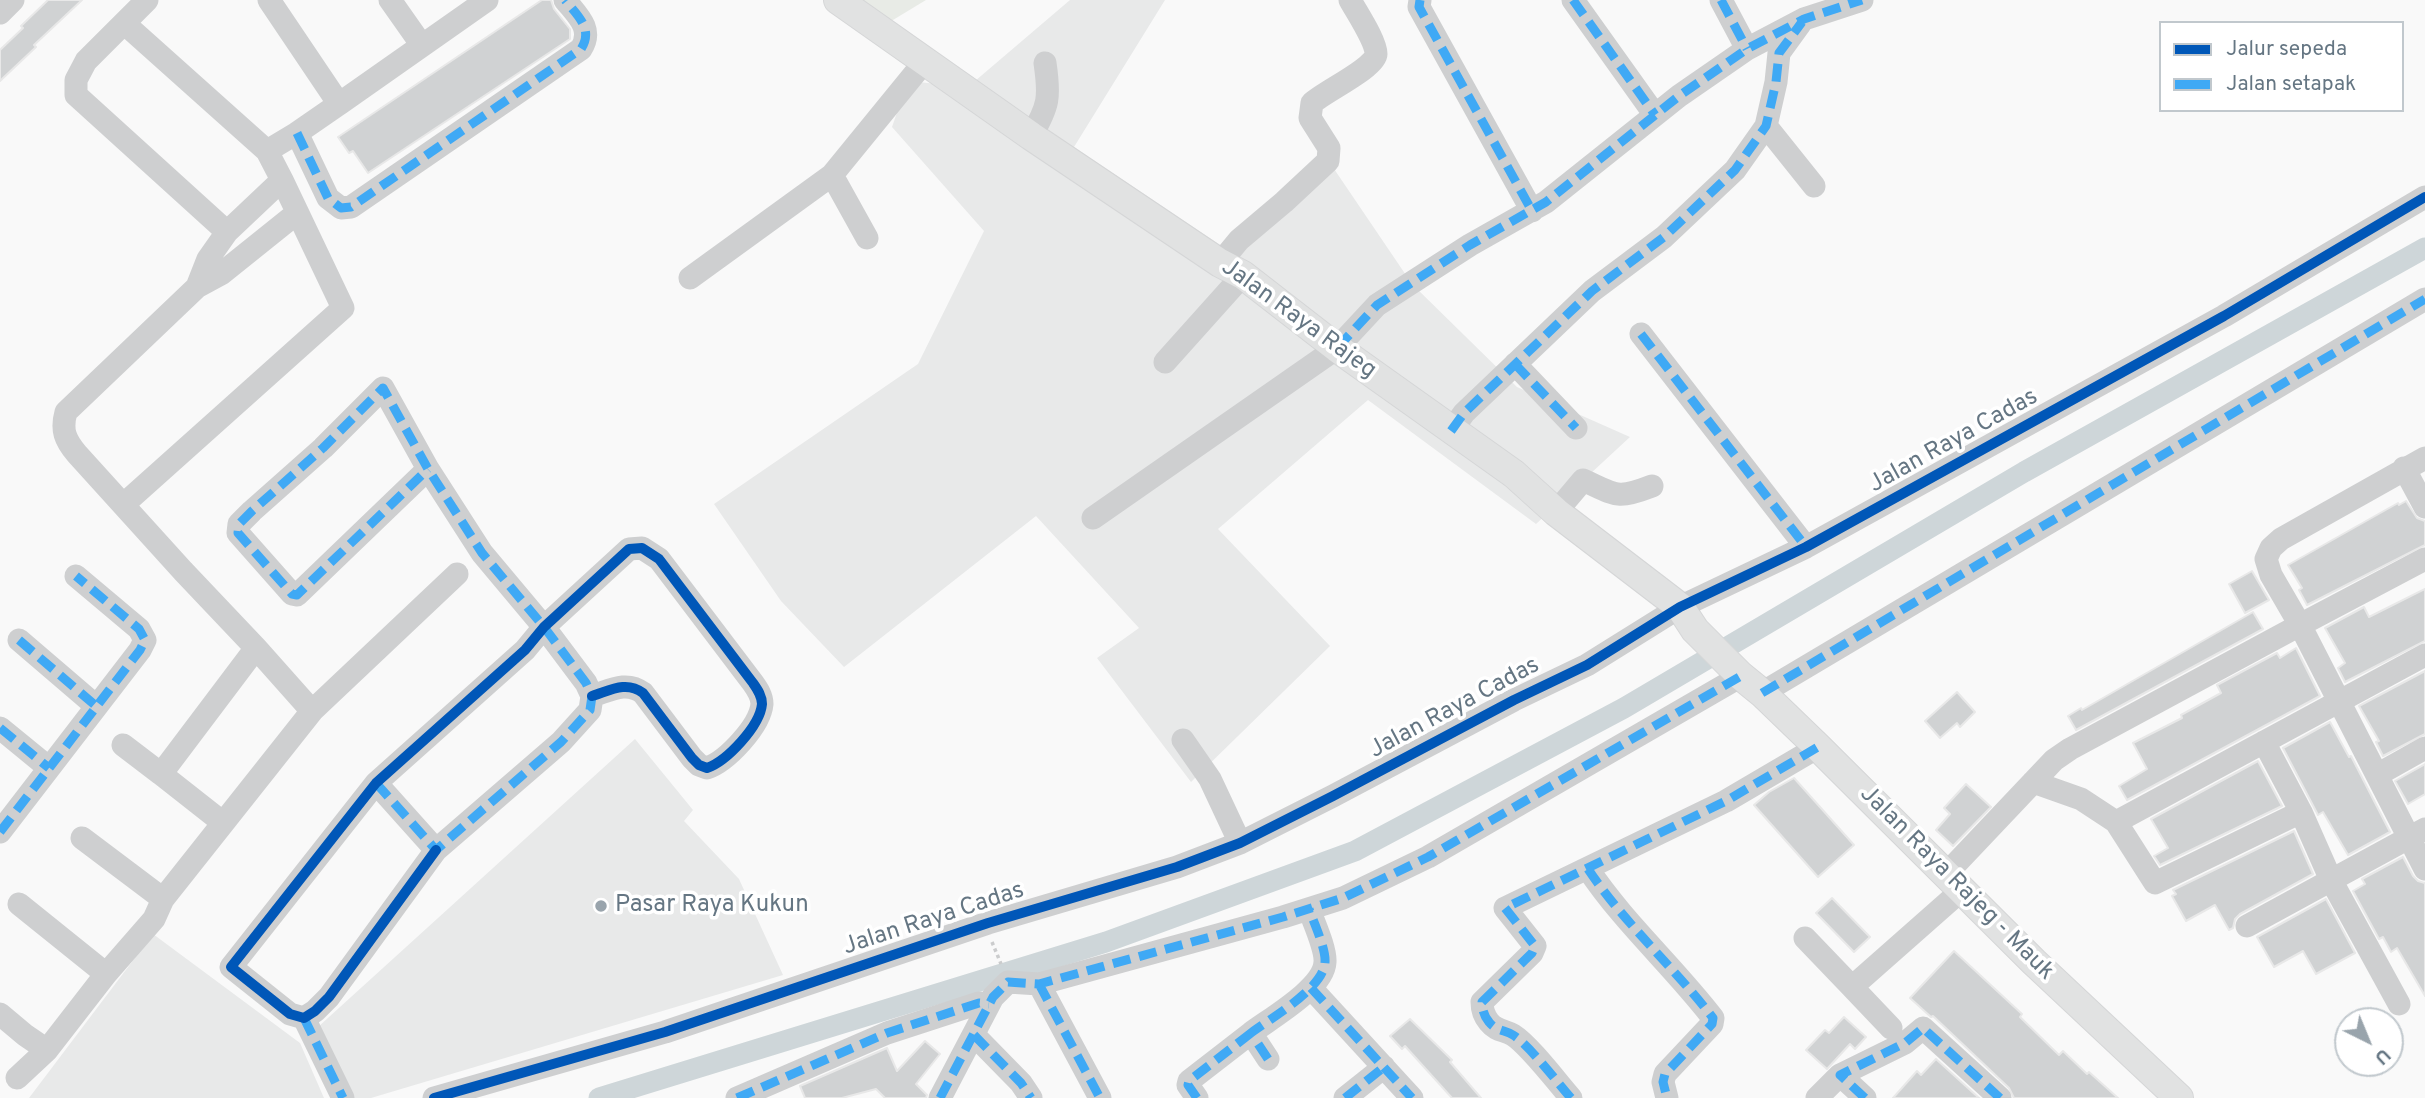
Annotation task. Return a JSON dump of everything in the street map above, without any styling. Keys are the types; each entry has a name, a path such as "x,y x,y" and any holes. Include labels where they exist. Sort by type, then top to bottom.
{"main road":[{"name":"Jalan Raya Rajeg","path":"838,0 1031,135 1232,269 1451,431 1514,474 1556,512 1687,618 1746,679"},
{"name":"Jalan Raya Rajeg - Mauk","path":"1746,679 1955,881 2034,962 2179,1098"}],"street":[{"path":"0,13 13,0"},
{"path":"147,0 86,61 76,80 76,95 227,232"},
{"path":"269,0 338,104"},
{"path":"390,0 421,44"},
{"path":"267,151 297,134 487,0"},
{"path":"297,134 328,198 341,208 351,207 581,49 586,42 583,22 565,0"},
{"path":"1165,362 1232,269 1239,240 1328,161 1329,148 1310,118 1312,103 1369,66 1376,58 1372,42 1350,0"},
{"path":"1420,0 1419,7 1532,211"},
{"path":"1573,0 1655,115"},
{"path":"1721,0 1747,49"},
{"path":"1093,519 1337,348 1377,305 1470,245 1532,211 1678,96 1747,49 1804,19 1862,0"},
{"path":"1451,431 1464,413 1592,291 1664,237 1735,170 1766,126 1776,82 1779,53 1804,19"},
{"path":"124,504 343,308 267,151 125,24"},
{"path":"690,278 832,175 925,61"},
{"path":"1031,135 1047,104 1045,63"},
{"path":"1766,126 1814,186"},
{"path":"832,175 867,238"},
{"path":"197,287 208,259 227,232 282,180"},
{"name":"Jalan Raya Cadas","path":"434,1098 666,1032 988,923 1177,867 1240,843 1587,665 1687,618 1806,547 2224,316 2425,197"},
{"path":"297,213 221,274 197,287 66,412 62,428 69,445 312,711"},
{"path":"737,1098 887,1033 979,1003 1008,982 1039,984 1342,898 1428,857 2425,299"},
{"path":"1641,334 1806,547"},
{"path":"1516,364 1576,428"},
{"path":"304,1018 330,997 436,850 561,742 590,710 592,696 586,683 544,627 482,553 428,470 383,388 323,448 239,524 238,533 292,594 297,595 428,470"},
{"path":"2425,458 2281,539 2271,548 2266,559 2271,575 2341,702 2377,775 2417,834 2425,869"},
{"path":"2404,468 2425,507"},
{"path":"1556,512 1583,480 1615,495 1652,486"},
{"path":"343,1098 304,1018 290,1014 231,967 376,783 525,650 544,627 629,549 642,548 659,559 759,691 762,703 751,731 719,761 707,768 692,758 637,688 621,687 592,696"},
{"path":"1852,987 1955,881 2033,782 2054,760 2425,559"},
{"path":"17,1078 47,1049 106,974 154,919 163,900 222,822 312,711 457,574"},
{"path":"1,828 140,650 145,640 139,629 76,576"},
{"path":"19,640 96,706"},
{"path":"160,774 257,648"},
{"path":"2116,822 2425,655"},
{"path":"0,728 49,768"},
{"path":"1183,740 1210,779 1240,843"},
{"path":"2264,742 2301,812 2331,880 2399,1004"},
{"path":"123,745 222,822"},
{"path":"1571,1098 1521,1042 1512,1034 1498,1031 1482,1010 1482,1002 1532,953 1535,946 1506,908 1726,801 1818,747"},
{"path":"2377,775 2425,748"},
{"path":"2033,782 2081,799 2116,822 2154,883 2301,812"},
{"path":"376,783 436,850"},
{"path":"2247,926 2417,834"},
{"path":"82,838 163,900"},
{"path":"1588,869 1611,902 1713,1018 1712,1024 1665,1074 1663,1082 1667,1098"},
{"path":"19,904 106,974"},
{"path":"1197,1098 1188,1084 1189,1081 1311,988 1322,974 1326,961 1309,909"},
{"path":"1805,938 1891,1028"},
{"path":"1039,984 1100,1098"},
{"path":"940,1098 997,988"},
{"path":"1311,988 1412,1098"},
{"path":"0,1014 24,1035 47,1049"},
{"path":"1817,1098 1840,1075 1905,1043 1923,1028 2000,1098"},
{"path":"1251,1033 1268,1059"},
{"path":"974,1035 1021,1083 1031,1098"},
{"path":"1345,1098 1384,1067"},
{"path":"1840,1075 1865,1098"}],"path":[{"path":"990,937 997,988"}],"shaded area":[{"path":"857,0 926,0 888,23"},
{"path":"1070,0 1165,0 1074,147 1232,253 1328,160 1412,284 1517,387 1630,437 1536,524 1368,400 1218,529 1330,646 1191,782 1097,658 1139,628 1036,516 844,667 781,601 714,504 918,364 984,231 892,127 908,81 968,87"},
{"name":"Pasar Raya Kukun","path":"635,739 693,810 684,821 739,879 783,975 371,1098 347,1098 318,1027"},
{"path":"153,934 300,1043 324,1098 29,1098"}],"building":[{"path":"48,0 82,0 0,81 0,50"},
{"path":"542,0 551,0 554,9 570,29 570,39 368,173 353,151 349,153 338,137"},
{"path":"2406,501 2417,518 2425,521 2425,545 2307,605 2299,590 2302,588 2288,565"},
{"path":"2252,571 2269,600 2245,613 2229,584"},
{"path":"2425,589 2425,641 2345,682 2338,668 2345,663 2325,628 2364,607 2369,617"},
{"path":"2253,612 2263,629 2076,730 2068,716"},
{"path":"2296,648 2320,696 2127,800 2119,786 2147,769 2133,743 2182,718 2181,715 2221,693 2217,685 2277,653 2280,658"},
{"path":"2425,671 2425,734 2383,756 2376,742 2379,741 2359,706"},
{"path":"1957,692 1975,712 1960,727 1957,723 1940,738 1925,721"},
{"path":"2330,722 2349,757 2351,756 2390,832 2348,855 2323,812 2318,815 2283,748"},
{"path":"2258,761 2282,806 2160,865 2154,856 2168,848 2151,819"},
{"path":"2425,764 2425,794 2408,804 2395,781"},
{"path":"1794,778 1854,845 1818,877 1754,805 1769,792"},
{"path":"1966,784 1991,807 1953,846 1936,830 1950,814 1944,808"},
{"path":"2294,831 2313,874 2240,914 2235,919 2233,928 2229,930 2215,905 2186,921 2172,896 2176,894 2173,890"},
{"path":"2403,857 2413,876 2425,883 2425,996 2397,948 2391,952 2383,937 2379,939 2353,891 2365,884 2362,879"},
{"path":"1832,898 1870,937 1854,952 1816,913"},
{"path":"2326,899 2355,953 2316,974 2303,951 2274,967 2257,937"},
{"path":"1954,951 2022,1014 2020,1017 2059,1055 2063,1051 2118,1098 2014,1098 2009,1088 1933,1016 1910,998"},
{"path":"1844,1017 1866,1037 1855,1049 1850,1044 1827,1069 1806,1050 1825,1030 1829,1033"},
{"path":"1410,1019 1452,1060 1450,1062 1481,1098 1452,1098 1405,1046 1402,1049 1390,1036"},
{"path":"925,1041 940,1054 916,1084 927,1095 926,1098 885,1098 876,1089 842,1098 805,1098 800,1086 887,1048 897,1071"},
{"path":"1936,1059 1979,1098 1893,1098 1917,1071 1921,1075"}],"waterway":[{"path":"599,1098 1106,942 1355,851 1624,708 2024,472 2425,248"}],"marked path":[{"path":"297,133 328,198 341,208 351,207 581,49 585,42 585,29 565,0"},
{"path":"1420,0 1419,7 1532,211"},
{"path":"1573,0 1655,115"},
{"path":"1721,0 1747,49"},
{"path":"1337,348 1377,305 1470,245 1546,202 1679,96 1747,49 1804,19 1862,0"},
{"path":"1451,431 1464,413 1592,291 1664,237 1735,170 1766,126 1776,82 1779,53 1802,22"},
{"path":"1762,693 2425,299"},
{"path":"1641,334 1806,547"},
{"path":"1515,364 1576,428"},
{"path":"376,783 436,850 561,742 590,710 592,696 586,683 544,627 482,553 428,469 383,388 323,448 252,511 239,524 238,533 292,594 297,595 428,469"},
{"path":"0,832 145,640 139,629 76,576"},
{"path":"19,640 96,706"},
{"path":"940,1098 993,997 1008,982 1039,984 1343,898 1428,857 1741,676"},
{"path":"0,728 49,768"},
{"path":"1571,1098 1527,1047 1513,1035 1492,1025 1484,1012 1482,1002 1532,953 1535,946 1505,908 1726,801 1818,747"},
{"path":"1588,869 1617,908 1713,1018 1712,1024 1665,1074 1663,1082 1667,1098"},
{"path":"1268,1059 1251,1033 1306,992 1316,982 1325,962 1324,950 1309,909"},
{"path":"1039,984 1100,1098"},
{"path":"1311,988 1412,1098"},
{"path":"737,1098 887,1033 979,1003 989,1004"},
{"path":"304,1018 343,1098"},
{"path":"1865,1098 1840,1075 1905,1043 1923,1028 2000,1098"},
{"path":"1197,1098 1188,1085 1189,1081 1251,1033"},
{"path":"974,1035 1021,1083 1031,1098"},
{"path":"1345,1098 1384,1067"}],"cycle path":[{"path":"434,1098 665,1032 988,923 1177,867 1240,843 1514,700 1587,665 1680,607 1806,547 2224,316 2425,197"},
{"path":"436,850 329,997 304,1018 290,1014 231,967 376,783 525,650 544,627 629,549 642,548 659,559 753,683 762,704 760,713 741,742 724,758 707,768 692,758 643,693 637,689 611,689 592,696"}],"place":[{"name":"Pasar Raya Kukun","path":"601,906"}]}
